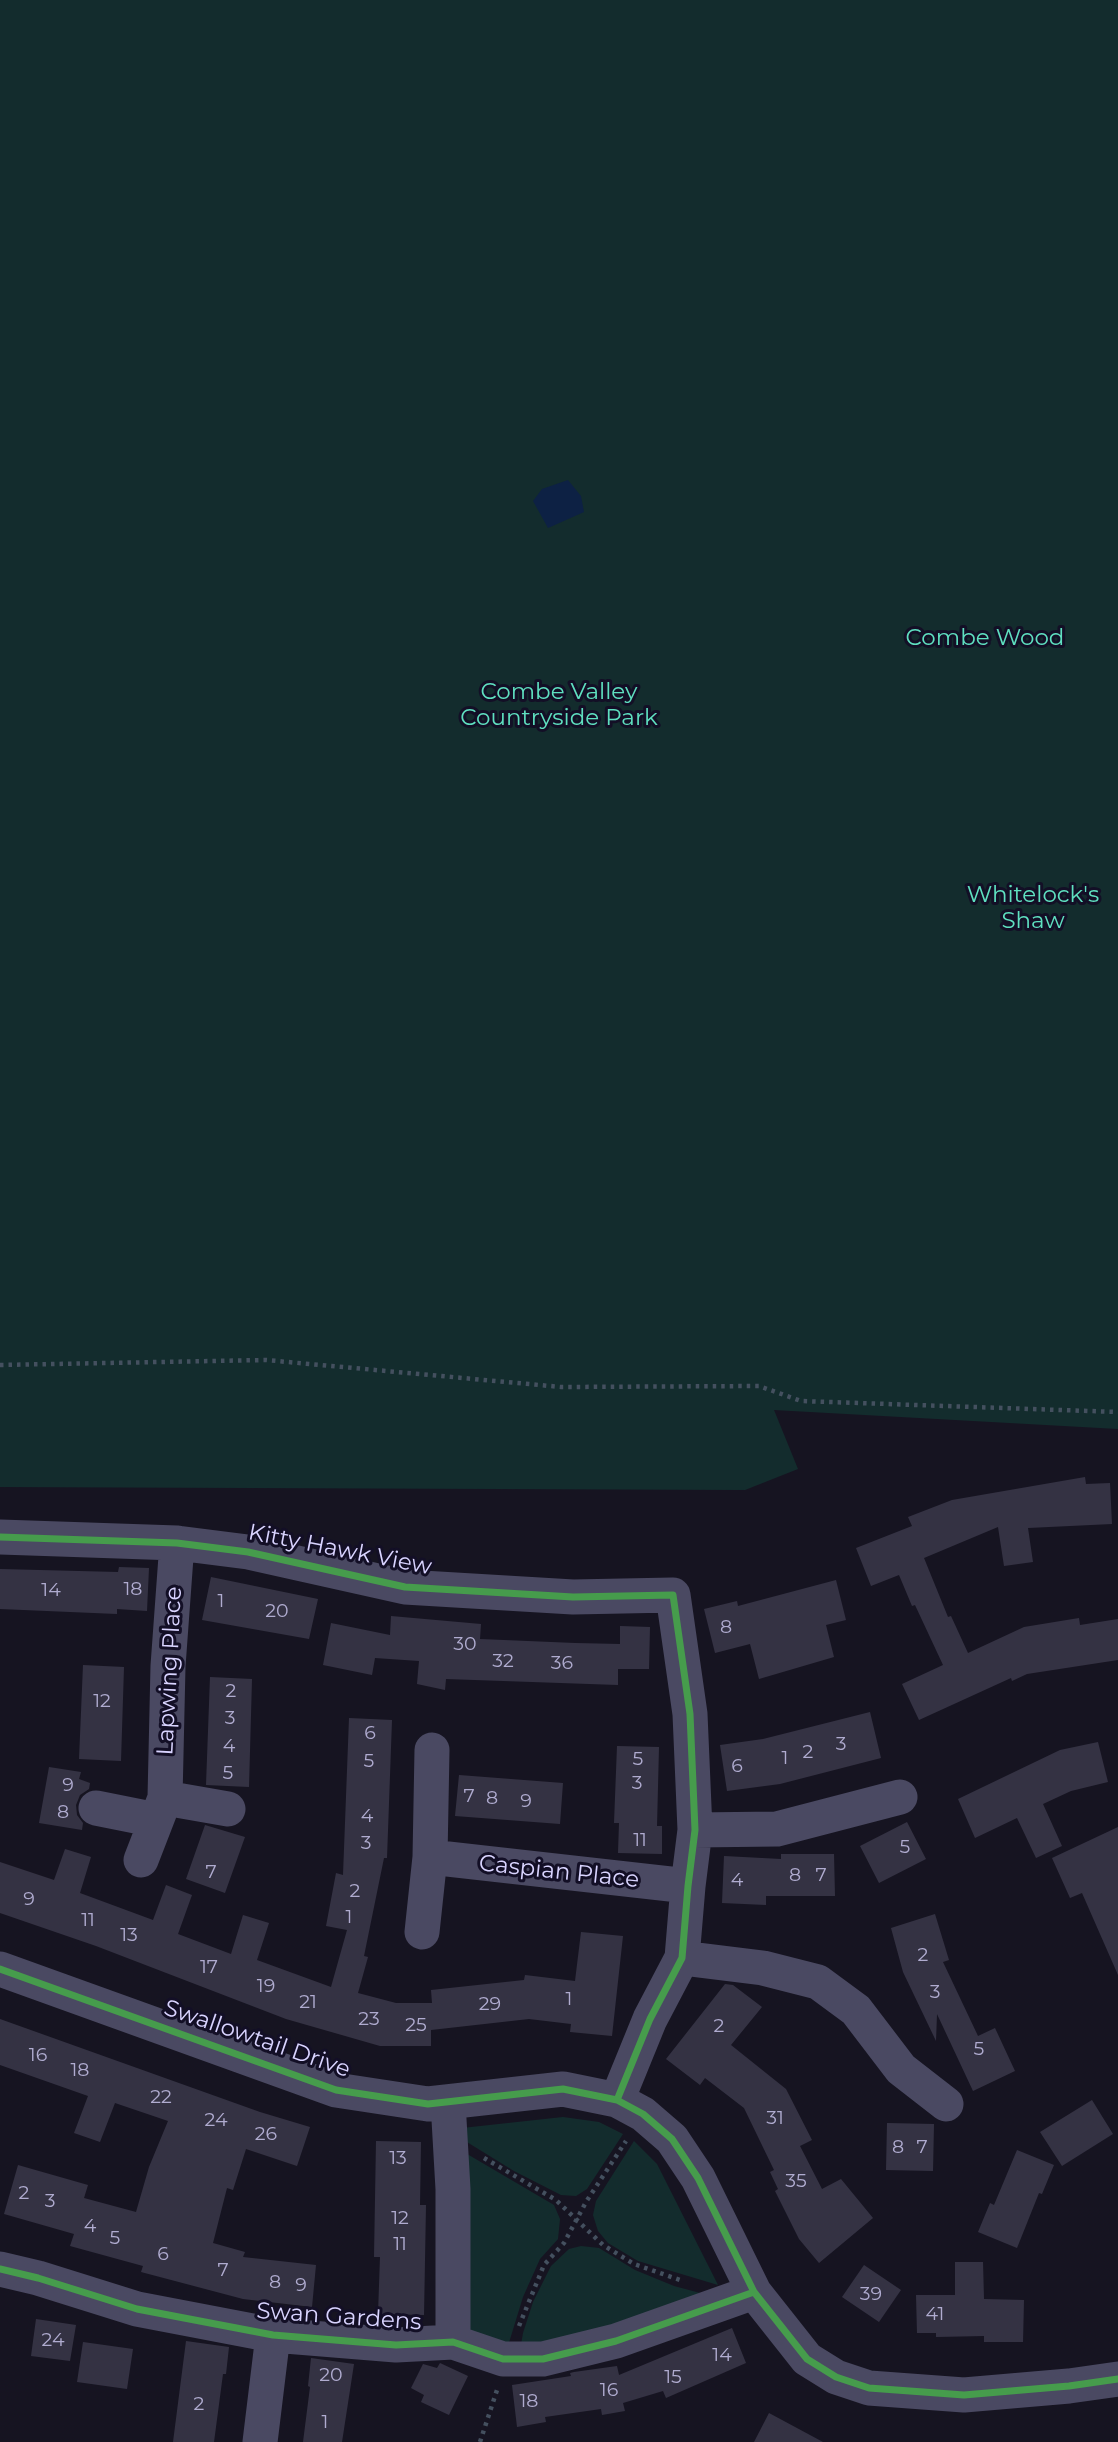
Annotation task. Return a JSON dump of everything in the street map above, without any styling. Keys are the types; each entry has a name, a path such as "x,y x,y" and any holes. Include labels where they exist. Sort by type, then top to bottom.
{"street":[{"name":"Kitty Hawk View","path":"0,1537 177,1543 248,1552 405,1587 573,1597 673,1595 690,1714 695,1830"},
{"name":"Lapwing Place","path":"141,1860 160,1809 177,1543"},
{"path":"422,1932 430,1857 432,1750"},
{"path":"900,1797 777,1829 695,1830 682,1958 650,2019 630,2107 672,2139 698,2178 754,2292 807,2359 836,2377 869,2388 964,2395 1118,2379"},
{"path":"96,1808 228,1809"},
{"name":"Caspian Place","path":"430,1857 688,1886"},
{"path":"682,1958 763,1968 818,1982 856,2010 901,2069 946,2104"},
{"name":"Swallowtail Drive","path":"0,1969 336,2090 428,2104 563,2089 630,2107"},
{"name":"Swan Gardens","path":"448,2102 453,2189 453,2342"},
{"name":"Swan Gardens","path":"0,2269 137,2309 273,2335 397,2345 453,2342 503,2359 542,2359 615,2341 754,2292"},
{"path":"260,2442 273,2335"}],"path":[{"path":"0,1365 266,1360 561,1387 759,1386 801,1401 1118,1412"},
{"path":"480,2442 486,2416 544,2265 564,2243 586,2202 605,2176 630,2107"},
{"path":"450,2138 556,2200 603,2245 634,2264 686,2282"}],"green space":[{"name":"Combe Valley Countryside Park","path":"0,0 1118,0 1118,1429 774,1410 798,1469 745,1490 0,1487"},
{"path":"563,2117 599,2122 623,2134 587,2189 576,2196 561,2195 514,2171 462,2139 462,2128"},
{"path":"634,2141 657,2164 718,2285 638,2261 608,2243 598,2231 593,2215 596,2201"},
{"path":"462,2151 554,2205 560,2219 558,2239 540,2259 523,2297 507,2349 467,2330"},
{"path":"581,2246 599,2248 635,2270 674,2286 715,2297 520,2351 533,2302 551,2266 569,2249"}],"water":[{"path":"568,480 581,496 584,512 548,528 533,501 542,489"}],"building":[{"path":"1085,1477 1086,1484 1110,1483 1112,1524 1028,1528 1033,1562 1004,1566 998,1527 924,1558 948,1617 951,1616 968,1653 1024,1627 1079,1618 1080,1625 1118,1619 1118,1660 1027,1674 1012,1681 1011,1678 919,1720 902,1684 943,1665 899,1575 871,1586 856,1548 912,1526 908,1517 952,1500"},
{"path":"119,1567 149,1568 147,1611 117,1609 117,1614 0,1609 0,1569 118,1572"},
{"path":"211,1577 318,1599 309,1639 202,1620"},
{"path":"836,1580 846,1620 826,1625 834,1657 759,1679 750,1644 715,1653 704,1609 737,1601 738,1606"},
{"path":"391,1616 481,1624 480,1639 620,1644 620,1626 650,1627 649,1669 618,1669 618,1685 446,1679 445,1690 417,1684 419,1661 375,1658 372,1675 323,1665 331,1623 390,1635"},
{"path":"83,1665 124,1667 121,1761 79,1759"},
{"path":"210,1677 252,1679 249,1787 206,1785"},
{"path":"870,1712 881,1758 780,1784 727,1791 720,1745 763,1739"},
{"path":"349,1718 392,1720 387,1858 384,1858 364,1956 368,1957 358,1993 396,2003 432,2003 431,1990 524,1980 525,1975 575,1981 581,1932 623,1936 612,2036 570,2032 571,2024 529,2019 431,2030 431,2046 380,2046 286,2019 96,1946 0,1913 0,1862 54,1880 65,1849 91,1857 80,1893 153,1920 166,1885 192,1895 178,1934 231,1954 243,1915 269,1923 257,1960 331,1987 347,1930 326,1926 336,1873 343,1875"},
{"path":"1098,1742 1108,1782 1071,1791 1043,1804 1062,1846 1036,1858 1017,1818 975,1838 958,1799 1060,1750"},
{"path":"617,1746 659,1747 657,1826 662,1826 662,1854 618,1853 619,1823 614,1823"},
{"path":"49,1767 81,1772 79,1779 90,1783 89,1789 80,1795 76,1805 77,1815 83,1823 82,1830 39,1823"},
{"path":"459,1775 563,1783 560,1824 455,1816"},
{"path":"907,1822 926,1859 879,1883 860,1846"},
{"path":"205,1825 245,1837 225,1893 186,1879"},
{"path":"1118,1827 1118,1975 1082,1893 1070,1898 1052,1858"},
{"path":"781,1854 834,1854 835,1896 766,1896 766,1905 722,1903 724,1856 781,1859"},
{"path":"935,1914 949,1960 943,1962 978,2036 995,2028 1015,2071 973,2091 937,2014 936,2041 903,1972 891,1928"},
{"path":"725,1984 733,1985 762,2007 731,2045 786,2089 812,2140 800,2146 822,2189 841,2179 873,2218 819,2263 799,2239 775,2191 778,2189 770,2172 774,2170 744,2108 705,2078 700,2085 666,2059"},
{"path":"0,2019 260,2112 310,2127 297,2166 246,2149 233,2190 227,2188 213,2243 245,2252 243,2257 316,2265 312,2307 243,2299 141,2272 143,2266 70,2246 74,2234 4,2214 18,2165 88,2185 84,2198 136,2212 149,2167 168,2121 115,2103 100,2142 74,2133 88,2096 0,2065"},
{"path":"1092,2100 1113,2134 1062,2166 1040,2132"},
{"path":"887,2123 934,2124 933,2171 886,2170"},
{"path":"376,2141 421,2142 420,2205 426,2205 424,2315 378,2314 380,2257 374,2257"},
{"path":"1017,2150 1054,2165 1042,2194 1039,2193 1017,2248 978,2232 990,2203 994,2205"},
{"path":"955,2262 983,2262 984,2299 1024,2300 1023,2342 984,2342 984,2336 936,2337 936,2333 917,2333 916,2295 955,2295"},
{"path":"864,2265 901,2290 879,2322 842,2297"},
{"path":"36,2319 76,2325 70,2361 31,2356"},
{"path":"732,2328 746,2363 666,2398 663,2391 623,2403 625,2411 602,2415 601,2409 545,2417 546,2422 517,2427 512,2385 617,2366 619,2375"},
{"path":"186,2341 229,2347 214,2442 173,2442"},
{"path":"83,2342 133,2349 127,2389 77,2382"},
{"path":"311,2358 354,2364 342,2442 303,2442"},
{"path":"440,2363 468,2376 449,2415 421,2402 424,2395 411,2388 423,2364 437,2368"},
{"path":"769,2413 823,2442 754,2442"}],"cycle path":[{"path":"0,1537 177,1543 248,1552 405,1587 573,1597 673,1595 690,1714 695,1830 682,1958 650,2019 617,2100"},
{"path":"0,1969 336,2090 428,2104 563,2089 617,2100 643,2114 672,2139 698,2178 754,2292 807,2359 836,2377 869,2388 964,2395 1118,2379"},
{"path":"0,2269 137,2309 273,2335 396,2345 453,2342 503,2359 543,2359 616,2341 754,2292"}],"park label":[{"name":"Combe Wood","path":"985,638"},
{"name":"Whitelock's Shaw","path":"1033,908"}]}
